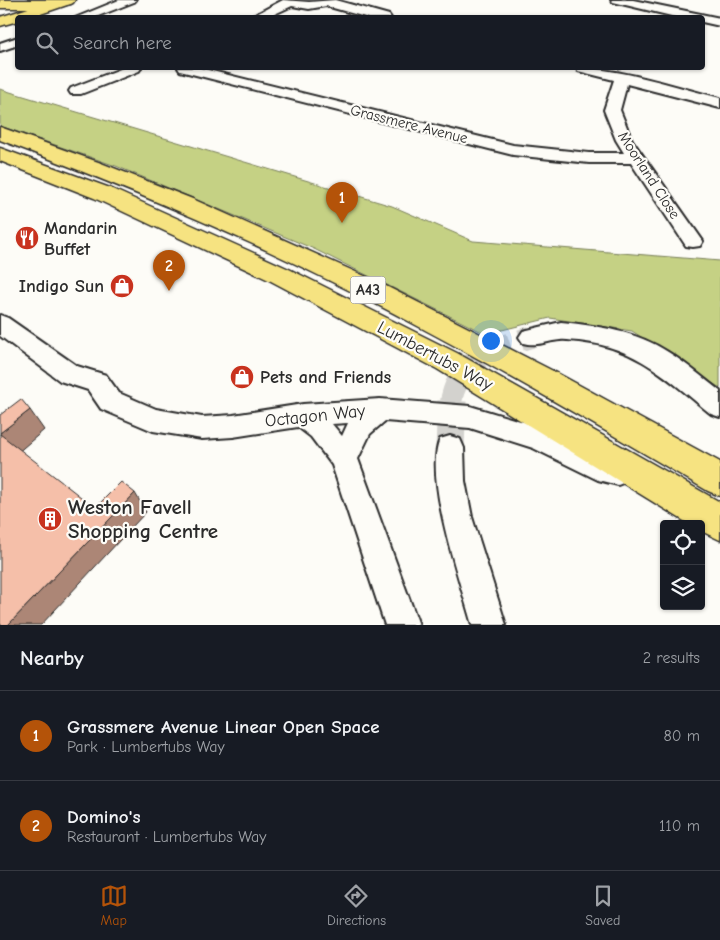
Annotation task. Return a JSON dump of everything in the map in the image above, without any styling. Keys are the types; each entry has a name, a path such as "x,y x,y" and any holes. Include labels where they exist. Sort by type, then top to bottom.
{"main road":[{"path":"0,4 44,4 67,0"},
{"path":"16,15 67,0"},
{"path":"3,19 15,15"},
{"name":"Lumbertubs Way","path":"0,133 189,206 290,252 418,314 580,399 720,480"},
{"name":"Lumbertubs Way","path":"0,154 102,194 280,275 447,361 720,522"}],"street":[{"path":"89,15 130,0"},
{"path":"617,0 687,15"},
{"path":"261,15 290,1 311,5 327,1 375,15"},
{"path":"705,19 720,22"},
{"path":"0,47 15,42"},
{"path":"76,90 129,70"},
{"name":"Grassmere Avenue","path":"193,70 513,150 589,158 636,158"},
{"path":"591,70 720,103"},
{"name":"Moorland Close","path":"622,78 612,110 624,140 693,241"},
{"name":"Octagon Way","path":"0,324 69,374 97,382 110,401 153,420 202,428 233,426 303,415 380,410 470,417 540,438 598,467 650,480"},
{"path":"531,337 561,331 593,334 626,342 659,358 720,406"},
{"path":"344,459 360,426 380,410"},
{"path":"303,415 320,429 344,459 402,625"},
{"path":"450,448 451,481 457,517 490,625"}],"green space":[{"path":"0,89 392,206 473,241 720,261 720,388 632,331 550,318 486,334 314,249 116,166 0,126"}],"building":[{"path":"21,399 30,410 0,433 0,415"},
{"name":"Weston Favell Shopping Centre","path":"0,434 95,508 121,482 135,493 8,625 0,625"}],"tunnel":[{"path":"451,402 461,375 470,365 492,351 531,337"},
{"path":"450,448 452,401"}],"place":[{"name":"Grassmere Avenue Linear Open Space","path":"342,223"},
{"name":"Mandarin Buffet","path":"27,238"},
{"name":"Indigo Sun","path":"122,286"},
{"name":"Domino's","path":"169,291"},
{"name":"Pets and Friends","path":"242,377"},
{"name":"Weston Favell Shopping Centre","path":"50,519"}]}
